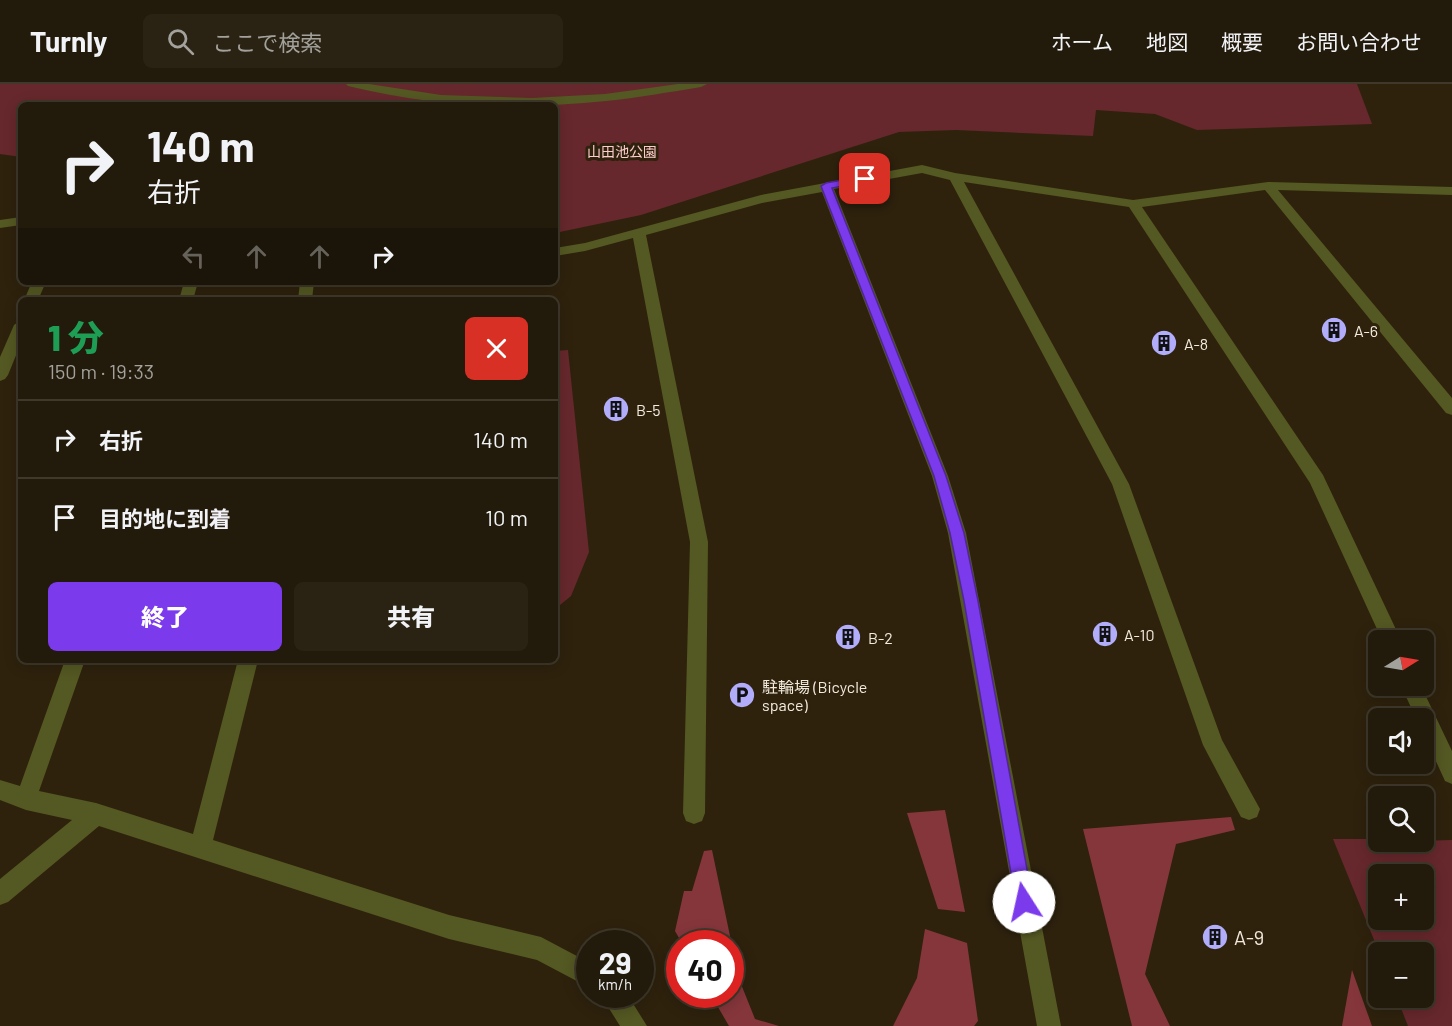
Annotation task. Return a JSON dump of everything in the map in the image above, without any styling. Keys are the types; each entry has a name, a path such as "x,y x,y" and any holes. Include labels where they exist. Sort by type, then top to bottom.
{"street":[{"path":"352,84 414,94 504,102"},
{"path":"534,102 593,99 701,84"},
{"path":"558,251 761,199 922,169 955,177 1133,204 1201,193 1268,186 1452,191"},
{"path":"955,177 1120,484 1214,745 1249,809"},
{"path":"761,199 779,182"},
{"path":"826,186 940,476 957,533 1024,902 1049,1026"},
{"path":"1268,186 1452,409"},
{"path":"1133,204 1317,480 1386,630"},
{"path":"0,224 18,221"},
{"path":"639,232 699,542 694,813"},
{"path":"0,375 18,332"},
{"path":"26,799 74,663"},
{"path":"200,848 247,663"},
{"path":"1416,696 1452,774"},
{"path":"0,790 26,799 96,814 449,927 541,950 576,969"},
{"path":"0,894 96,814"}],"green space":[{"name":"山田池公園","path":"0,84 1357,84 1372,124 1197,130 1155,114 1096,110 1093,136 956,130 899,132 641,215 558,232 558,102 18,102 18,157 0,154"},
{"path":"568,350 589,552 571,596 560,605 558,605 558,351"},
{"path":"1333,839 1368,839 1368,852 1434,852 1434,840 1452,840 1452,1026 1408,1026 1401,1008 1434,1008 1434,942 1375,942 1370,930 1434,930 1434,864 1368,864 1368,925"}],"shaded area":[{"path":"945,810 965,912 938,909 907,813"},
{"path":"1231,817 1235,830 1176,844 1145,974 1170,1026 1132,1026 1083,829"},
{"path":"712,850 729,930 675,930 684,891 692,891 704,851"},
{"path":"925,929 967,943 978,1021 974,1026 893,1026 917,978"},
{"path":"1352,970 1372,1026 1342,1026"},
{"path":"744,992 755,1019 779,1026 729,1026 719,1008 744,1008"}],"place":[{"name":"A-6","path":"1334,330"},
{"name":"A-8","path":"1164,343"},
{"name":"B-5","path":"616,409"},
{"name":"A-10","path":"1105,634"},
{"name":"B-2","path":"848,637"},
{"name":"駐輪場 (Bicycle space)","path":"742,695"},
{"name":"A-9","path":"1215,937"}],"route":[{"path":"865,179 826,186 940,476 957,533 1024,902"}]}
